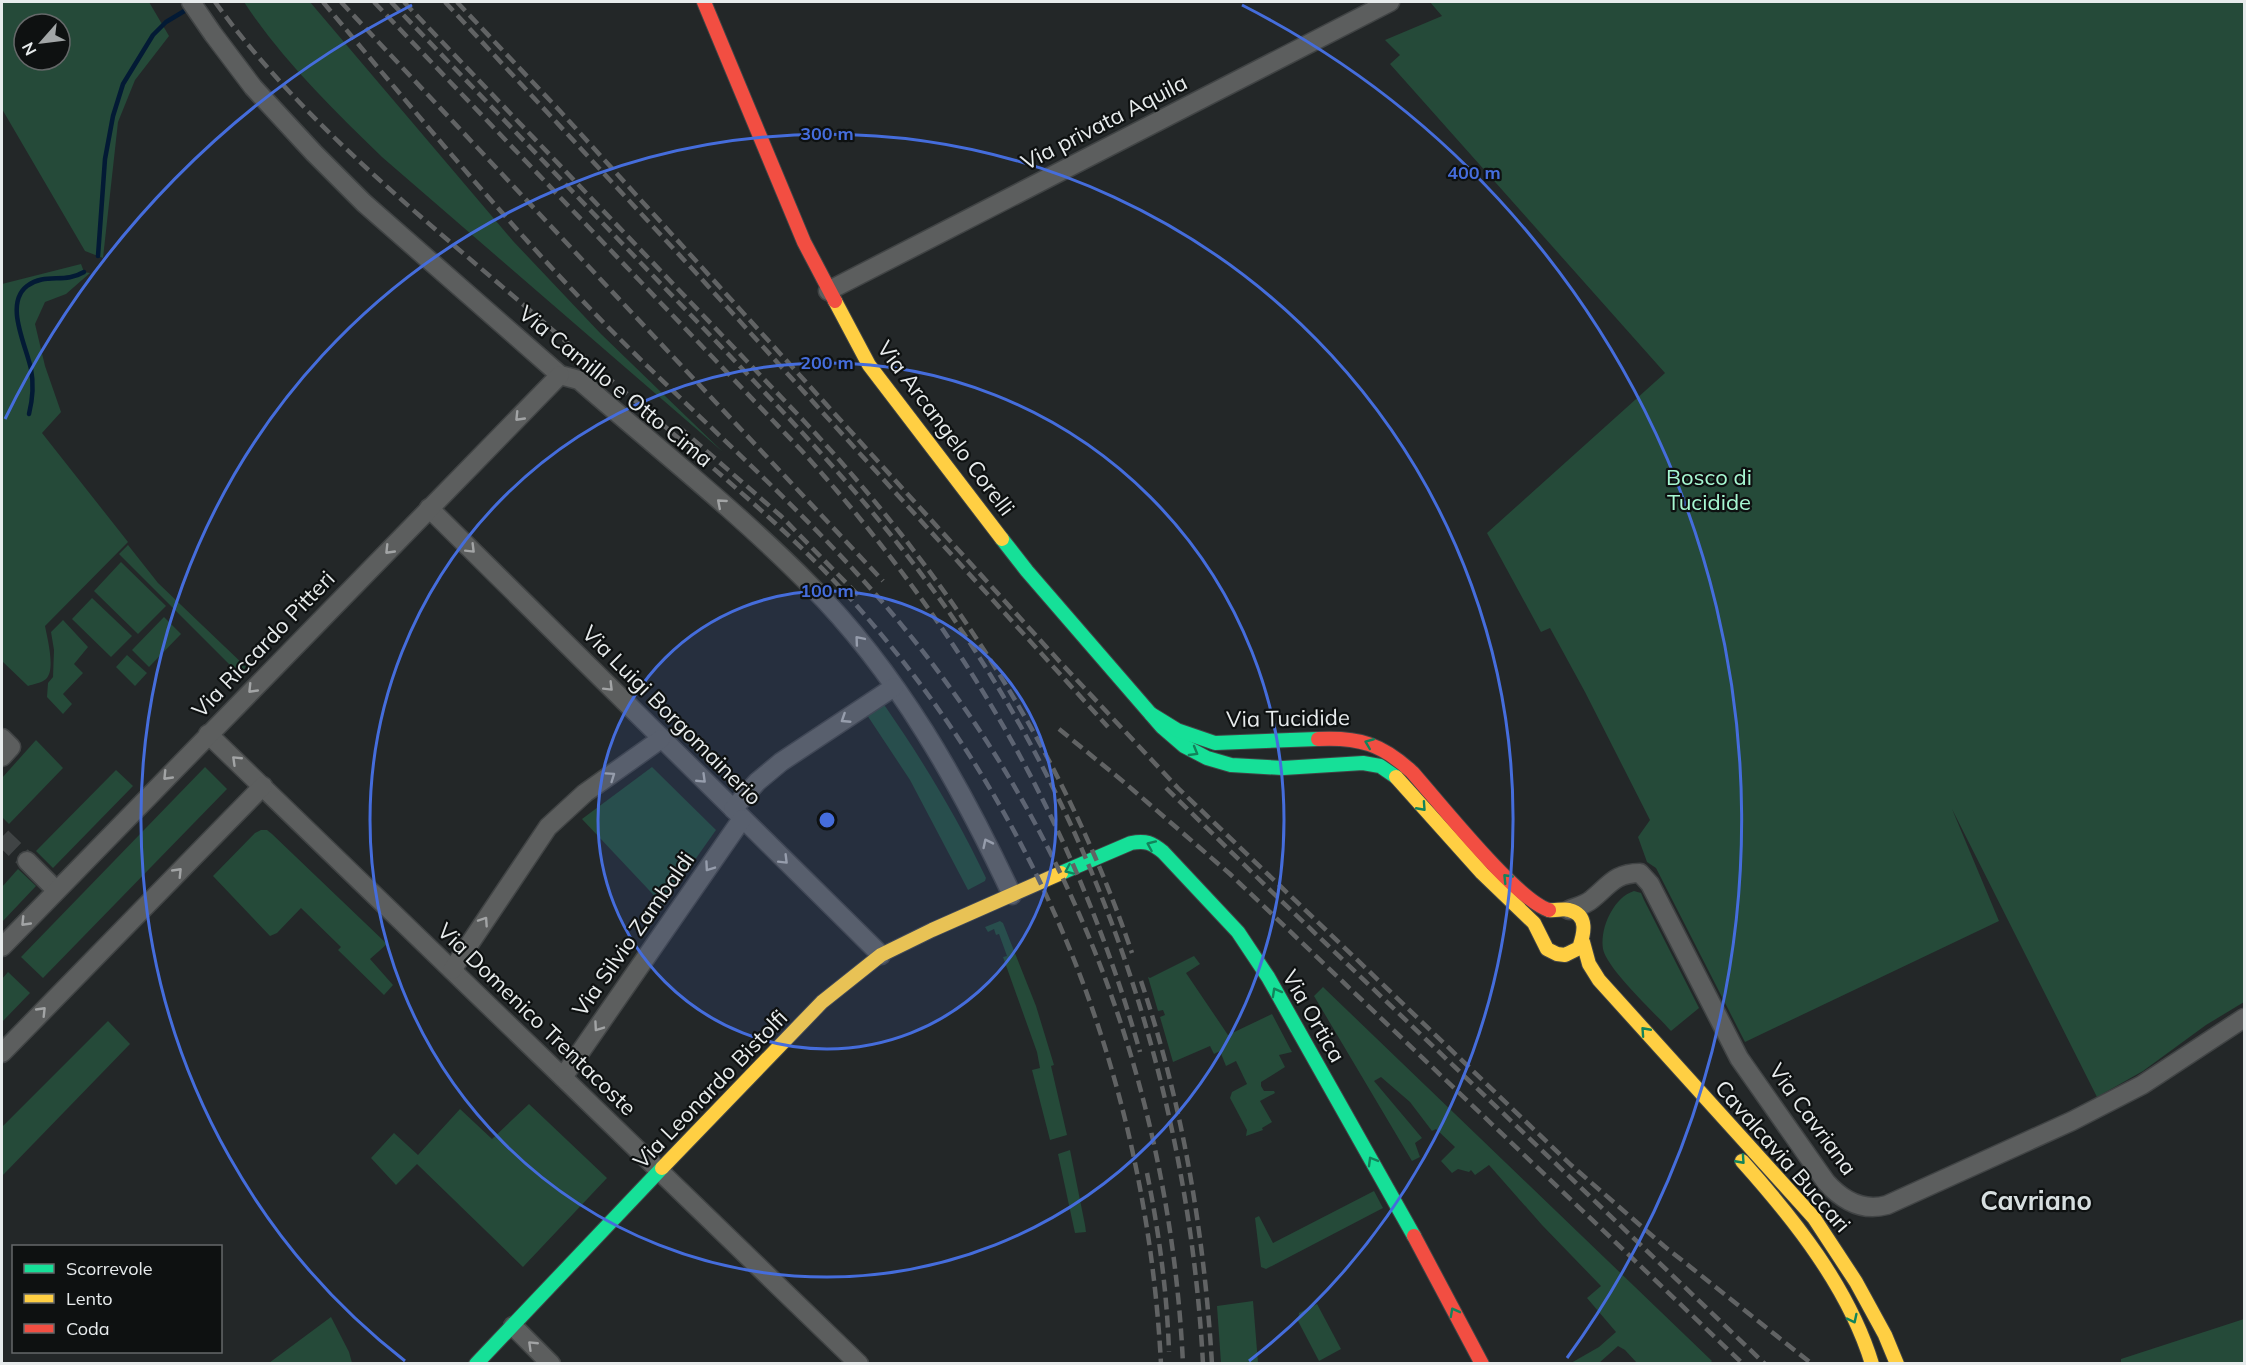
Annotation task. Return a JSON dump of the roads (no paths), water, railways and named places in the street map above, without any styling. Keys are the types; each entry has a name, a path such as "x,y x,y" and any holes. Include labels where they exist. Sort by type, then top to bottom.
{"street":[{"name":"Via Camillo e Otto Cima","path":"191,2 253,87 364,203 560,375 579,380 812,586 861,642 894,687 957,786 1012,895"},
{"name":"Via Arcangelo Corelli","path":"704,2 783,195 834,289 869,365 1027,571 1151,714"},
{"name":"Via privata Aquila","path":"834,289 1390,2"},
{"name":"Via Riccardo Pitteri","path":"2,947 560,375"},
{"name":"Via Luigi Borgomainerio","path":"429,508 881,955"},
{"name":"Via Silvio Zambaldi","path":"563,1077 757,782 774,766 894,687"},
{"name":"Via Tucidide","path":"1151,714 1177,729 1206,741 1232,744 1357,739 1380,748 1400,760 1517,889 1537,905 1577,915 1584,933 1589,964 1599,980 1685,1074"},
{"name":"Via Tucidide","path":"1151,714 1171,737 1204,758 1233,766 1256,768 1363,763 1388,771 1397,778 1482,873 1530,918 1545,947 1565,960 1574,952 1584,933"},
{"name":"Via Domenico Trentacoste","path":"208,734 858,1364"},
{"path":"2,738 11,747 2,757"},
{"path":"452,970 548,827 571,805 661,739"},
{"path":"1266,742 1269,760 1272,764 1282,767 1294,760 1295,740"},
{"path":"2,1053 263,786"},
{"name":"Via Ortica","path":"1012,895 1131,843 1150,842 1163,852 1238,932 1265,973 1401,1212 1482,1364"},
{"path":"27,861 56,890"},
{"name":"Via Cavriana","path":"1562,910 1591,901 1602,888 1618,877 1640,873 1650,884 1739,1058 1826,1182 1845,1200 1861,1206 1877,1207 1887,1204 2072,1121 2142,1085 2244,1018"},
{"name":"Via Leonardo Bistolfi","path":"476,1364 822,1002 881,955 1012,895"},
{"path":"1584,933 1591,901"},
{"path":"1539,932 1545,918 1562,910"},
{"name":"Cavalcavia Buccari","path":"1685,1074 1814,1218 1856,1282 1885,1335 1897,1364"},
{"name":"Cavalcavia Buccari","path":"1736,1154 1784,1209 1819,1256 1850,1314 1872,1364"},
{"path":"513,1326 551,1364"}],"waterway":[{"path":"98,256 105,159 113,116 123,84 153,35 166,22 191,7"},
{"path":"29,414 33,381 18,325 17,303 20,294 34,282 69,277 84,272"}],"tunnel":[{"path":"2,837 27,861"}],"railway":[{"path":"215,2 250,47 327,131 411,208 776,524 849,597 917,680 977,767 1028,858 1071,953 1106,1052 1133,1153 1151,1257 1161,1364"},
{"path":"323,2 481,188 579,297 658,377 780,494 858,575 895,617 958,698 1013,784 1060,873 1100,966 1133,1062 1157,1161 1174,1261 1183,1364"},
{"path":"341,2 883,581"},
{"path":"374,2 801,450 859,517 912,586 961,658 1006,731 1046,807 1082,886 1113,967 1140,1052"},
{"path":"391,2 840,474 925,579 985,666 1038,757 1083,853 1122,951 1153,1052 1177,1155 1194,1259 1203,1364"},
{"path":"404,2 803,420 906,540 996,669 1036,737 1072,807 1104,879 1132,953"},
{"path":"445,2 697,274 1108,727"},
{"path":"457,2 560,111 1060,662 1178,788 1571,1165 1664,1246 1812,1364"},
{"path":"679,427 781,516 858,595"},
{"path":"1059,729 1230,874 1743,1364"},
{"path":"1166,788 1765,1364"},
{"path":"1141,981 1169,1075 1189,1170 1203,1266 1212,1364"},
{"path":"1147,1173 1162,1262 1169,1352"}],"district":[{"name":"Cavriano","path":"2036,1200"}],"park label":[{"name":"Bosco di Tucidide","path":"1709,490"}]}
